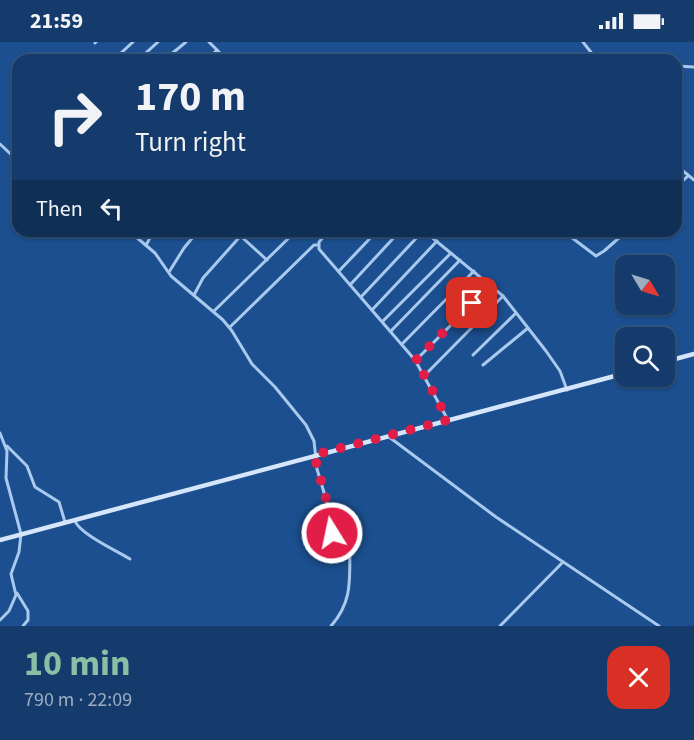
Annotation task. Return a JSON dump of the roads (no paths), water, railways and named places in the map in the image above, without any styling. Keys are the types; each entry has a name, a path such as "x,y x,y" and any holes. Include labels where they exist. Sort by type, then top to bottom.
{"street":[{"path":"121,53 133,42"},
{"path":"145,54 158,42"},
{"path":"171,54 186,42"},
{"path":"208,42 220,54"},
{"path":"583,42 592,54"},
{"path":"212,54 216,50"},
{"path":"0,144 12,155"},
{"path":"682,170 694,180"},
{"path":"682,182 688,176"},
{"path":"136,237 146,245 171,276 214,311 229,328 252,364 287,402 310,432 314,441 314,455 328,506 332,533 350,545 348,596 343,612 331,626"},
{"path":"146,245 151,237"},
{"path":"169,272 173,263 193,237"},
{"path":"194,295 203,278 238,237"},
{"path":"242,237 267,260"},
{"path":"214,311 290,237"},
{"path":"229,328 324,237"},
{"path":"339,271 371,237"},
{"path":"350,285 394,237"},
{"path":"361,297 418,237"},
{"path":"432,237 503,297 557,367 567,390"},
{"path":"571,237 596,256 620,237"},
{"path":"372,309 438,241"},
{"path":"318,245 416,360 448,420"},
{"path":"383,321 452,252"},
{"path":"391,331 460,260"},
{"path":"402,343 474,271"},
{"path":"416,360 491,285"},
{"path":"425,375 503,297"},
{"path":"473,356 516,313"},
{"path":"483,365 528,328"},
{"path":"675,359 694,354"},
{"path":"0,540 615,376"},
{"path":"0,433 6,445 27,466 35,487 59,502 65,522"},
{"path":"388,436 435,473 659,626"},
{"path":"6,445 6,478 21,534 19,552 11,574 16,592 28,611 28,620 23,626"},
{"path":"75,521 77,525 130,559"},
{"path":"500,626 563,562"},
{"path":"0,620 12,607 16,592"}]}
